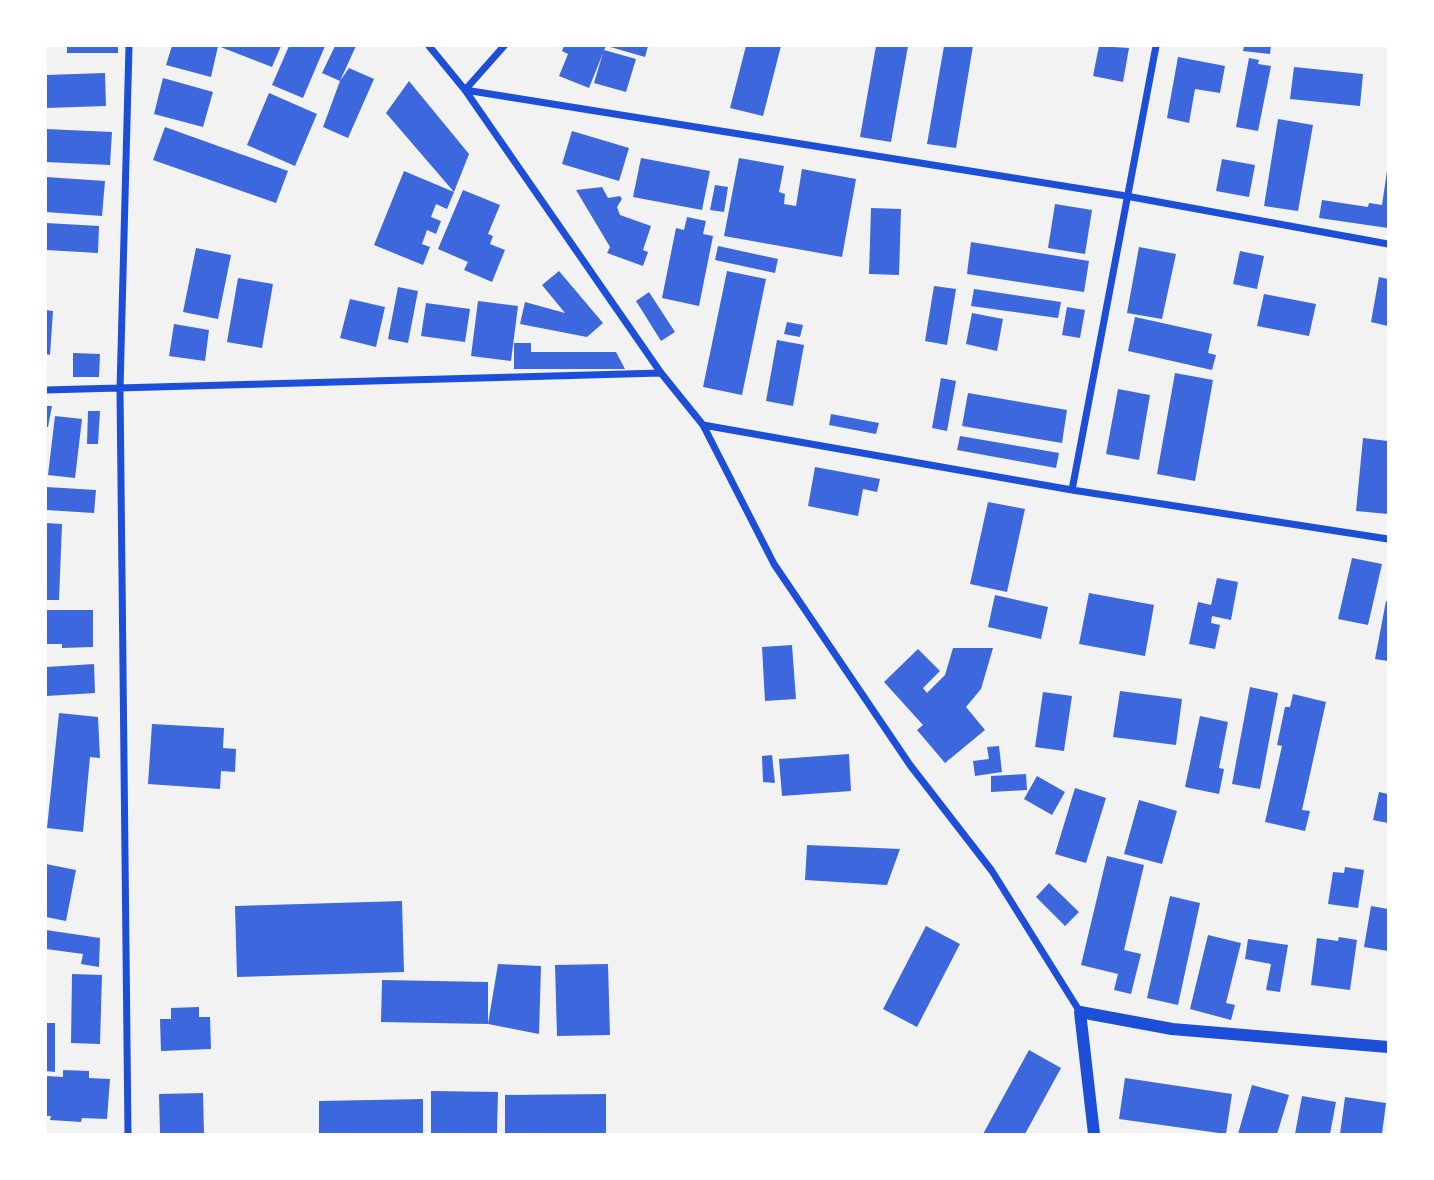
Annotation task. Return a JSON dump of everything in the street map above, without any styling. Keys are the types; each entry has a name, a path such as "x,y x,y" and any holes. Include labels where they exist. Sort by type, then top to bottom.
{"street":[{"path":"128,1135 120,389 129,46"},
{"path":"429,46 466,90 661,373 703,425 774,564 910,765 992,871 1080,1012 1094,1135"},
{"path":"466,90 504,46"},
{"path":"1072,490 1156,46"},
{"path":"466,90 1126,196 1388,244"},
{"path":"46,390 661,373"},
{"path":"703,425 1072,490 1388,539"},
{"path":"1080,1012 1172,1029 1388,1047"}],"building":[{"path":"67,46 118,46 118,53 67,53"},
{"path":"172,46 218,46 211,77 166,65"},
{"path":"218,46 281,46 272,67"},
{"path":"289,46 325,46 303,98 272,85"},
{"path":"335,46 356,46 340,81 322,73"},
{"path":"564,46 606,46 604,50 636,59 626,92 594,83 603,53 589,88 559,76 568,54 562,51"},
{"path":"607,46 648,46 645,57"},
{"path":"746,46 781,46 763,116 730,108"},
{"path":"876,46 908,46 891,142 860,137"},
{"path":"944,46 973,46 956,148 927,144"},
{"path":"1099,46 1129,48 1123,82 1093,76"},
{"path":"1244,46 1271,46 1270,54 1243,51"},
{"path":"1178,57 1225,66 1220,93 1195,89 1189,123 1167,118"},
{"path":"1249,58 1259,60 1258,64 1271,66 1258,131 1236,127"},
{"path":"1294,67 1363,74 1360,106 1290,99"},
{"path":"349,68 374,79 348,138 323,127 340,81"},
{"path":"105,73 106,106 46,108 46,75"},
{"path":"163,78 213,92 203,127 154,114"},
{"path":"409,81 469,154 454,192 386,113"},
{"path":"269,93 317,114 295,166 247,145"},
{"path":"1278,119 1313,125 1298,211 1264,206"},
{"path":"165,127 288,171 276,203 153,160"},
{"path":"46,129 112,132 110,165 46,162"},
{"path":"572,131 629,148 619,181 562,164"},
{"path":"641,158 710,171 702,210 633,197"},
{"path":"739,158 784,166 779,192 785,194 784,204 796,206 802,169 856,179 842,257 724,236"},
{"path":"1222,159 1255,165 1249,197 1216,191"},
{"path":"404,171 454,192 447,209 436,204 431,217 441,221 436,234 427,230 422,244 430,247 423,265 374,245"},
{"path":"1387,171 1388,228 1319,218 1322,200 1368,207 1369,203 1382,205"},
{"path":"46,177 105,181 102,216 46,212"},
{"path":"715,185 728,187 724,212 710,210"},
{"path":"602,187 608,198 620,196 622,199 617,207 620,215 651,226 643,250 648,252 643,266 607,253 610,247 576,190"},
{"path":"463,190 500,205 488,234 493,236 490,244 505,250 492,282 464,270 468,262 438,249"},
{"path":"1055,204 1092,210 1085,254 1048,248"},
{"path":"871,208 901,209 899,275 869,274"},
{"path":"687,217 706,221 703,234 713,236 699,306 662,298 676,228 684,230"},
{"path":"46,223 99,226 98,253 46,250"},
{"path":"971,242 1089,261 1084,292 967,274"},
{"path":"718,246 778,259 775,273 715,260"},
{"path":"1139,247 1176,254 1162,319 1127,313"},
{"path":"196,248 231,255 218,319 183,312"},
{"path":"1240,251 1264,256 1257,289 1233,284"},
{"path":"559,271 603,323 587,337 520,324 525,302 565,313 542,285"},
{"path":"727,271 766,279 742,395 703,387"},
{"path":"1379,277 1388,279 1388,326 1371,322"},
{"path":"238,278 273,284 262,348 227,342"},
{"path":"934,286 956,289 947,345 925,341"},
{"path":"398,287 418,291 408,343 388,339"},
{"path":"974,289 1061,302 1058,318 971,306"},
{"path":"649,292 675,332 661,341 636,301"},
{"path":"1264,294 1316,304 1309,336 1257,326"},
{"path":"350,299 385,307 376,347 340,338"},
{"path":"478,301 518,306 511,361 471,356"},
{"path":"426,303 470,309 465,342 421,336"},
{"path":"1067,307 1085,310 1080,338 1062,335"},
{"path":"46,310 53,311 50,355 46,354"},
{"path":"972,313 1003,319 997,351 966,344"},
{"path":"1135,317 1212,334 1208,353 1216,355 1212,370 1128,351"},
{"path":"787,322 803,325 800,337 784,334"},
{"path":"174,324 209,330 205,361 169,356"},
{"path":"777,340 804,345 793,406 766,401"},
{"path":"514,343 531,343 531,352 616,352 625,369 514,369"},
{"path":"73,353 100,354 99,377 73,377"},
{"path":"1175,373 1213,380 1195,481 1157,474"},
{"path":"941,378 956,381 947,431 932,428"},
{"path":"1118,389 1150,395 1139,460 1106,454"},
{"path":"968,393 1067,410 1062,443 962,426"},
{"path":"46,406 52,406 48,427 46,427"},
{"path":"88,411 100,411 98,444 87,444"},
{"path":"831,414 879,423 876,434 829,425"},
{"path":"55,416 82,419 75,478 48,475"},
{"path":"960,436 1059,453 1056,468 957,450"},
{"path":"1363,438 1388,441 1388,514 1356,511"},
{"path":"815,467 880,479 877,492 863,489 858,516 808,506"},
{"path":"46,487 96,490 94,513 46,510"},
{"path":"988,502 1025,509 1007,592 970,584"},
{"path":"46,523 62,524 59,600 46,600"},
{"path":"1352,558 1382,564 1368,625 1338,619"},
{"path":"1217,578 1238,582 1231,620 1212,616 1211,623 1220,625 1215,649 1189,644 1198,602 1211,605"},
{"path":"1089,593 1154,605 1145,656 1079,644"},
{"path":"995,595 1048,607 1041,639 988,627"},
{"path":"1386,601 1388,602 1388,661 1375,659"},
{"path":"46,610 93,610 93,647 62,648 62,644 46,644"},
{"path":"792,645 796,699 765,701 762,647"},
{"path":"953,648 993,648 981,689 966,707 985,730 945,763 917,730 923,725 884,682 918,649 940,671 923,688 927,693 945,675"},
{"path":"94,664 95,693 46,696 46,667"},
{"path":"1250,687 1278,693 1260,789 1232,784"},
{"path":"1120,691 1182,699 1176,745 1113,737"},
{"path":"1043,692 1072,696 1064,751 1035,747"},
{"path":"1293,694 1326,702 1302,810 1310,811 1305,831 1265,822 1282,746 1277,745 1285,707 1290,707"},
{"path":"59,713 98,717 100,758 90,757 83,832 47,828"},
{"path":"1200,716 1228,722 1219,768 1224,769 1219,794 1185,787"},
{"path":"152,724 224,728 223,748 236,749 235,772 221,771 220,789 148,784"},
{"path":"999,746 1002,772 975,776 973,761 989,759 987,747"},
{"path":"849,754 851,791 782,796 779,759"},
{"path":"772,755 775,783 763,782 762,756"},
{"path":"1026,774 1027,790 991,792 991,776"},
{"path":"1037,776 1065,792 1052,815 1024,799"},
{"path":"1075,788 1106,798 1086,863 1055,854"},
{"path":"1379,792 1388,794 1388,823 1373,820"},
{"path":"1139,800 1177,811 1162,864 1124,854"},
{"path":"807,845 900,849 887,885 805,880"},
{"path":"1107,856 1144,865 1124,950 1141,954 1131,994 1114,990 1118,974 1081,965"},
{"path":"46,864 76,870 66,921 46,917"},
{"path":"1345,867 1364,870 1358,908 1328,904 1333,872 1344,873"},
{"path":"1049,883 1079,912 1065,926 1036,897"},
{"path":"1170,896 1200,903 1178,1005 1147,998"},
{"path":"402,901 404,972 237,977 235,906"},
{"path":"1371,906 1388,909 1388,951 1364,947"},
{"path":"926,926 960,944 917,1027 883,1009"},
{"path":"46,930 100,938 99,967 81,964 83,954 46,949"},
{"path":"1208,935 1241,943 1226,1003 1235,1005 1231,1020 1190,1009"},
{"path":"1339,937 1357,940 1350,990 1311,985 1317,938 1338,941"},
{"path":"1248,939 1288,945 1280,992 1266,990 1271,964 1245,959"},
{"path":"498,964 541,966 539,1034 488,1024"},
{"path":"608,964 610,1035 557,1036 555,965"},
{"path":"72,974 102,975 100,1044 71,1043"},
{"path":"382,980 488,982 488,1024 381,1022"},
{"path":"199,1007 199,1017 210,1017 211,1049 161,1051 160,1019 171,1019 171,1008"},
{"path":"46,1023 55,1023 55,1072 46,1071"},
{"path":"1029,1050 1061,1068 1025,1134 983,1134"},
{"path":"63,1070 89,1071 89,1078 110,1079 107,1119 82,1118 81,1122 50,1120 51,1116 46,1116 46,1076 63,1077"},
{"path":"1125,1078 1232,1094 1226,1134 1119,1119"},
{"path":"1252,1085 1289,1095 1277,1134 1238,1134"},
{"path":"431,1091 498,1092 497,1134 431,1134"},
{"path":"203,1093 204,1134 160,1134 159,1094"},
{"path":"606,1094 606,1134 505,1134 505,1095"},
{"path":"1302,1096 1336,1102 1330,1134 1295,1134"},
{"path":"1345,1097 1386,1103 1382,1134 1340,1134"},
{"path":"423,1099 423,1134 319,1134 319,1101"}]}
